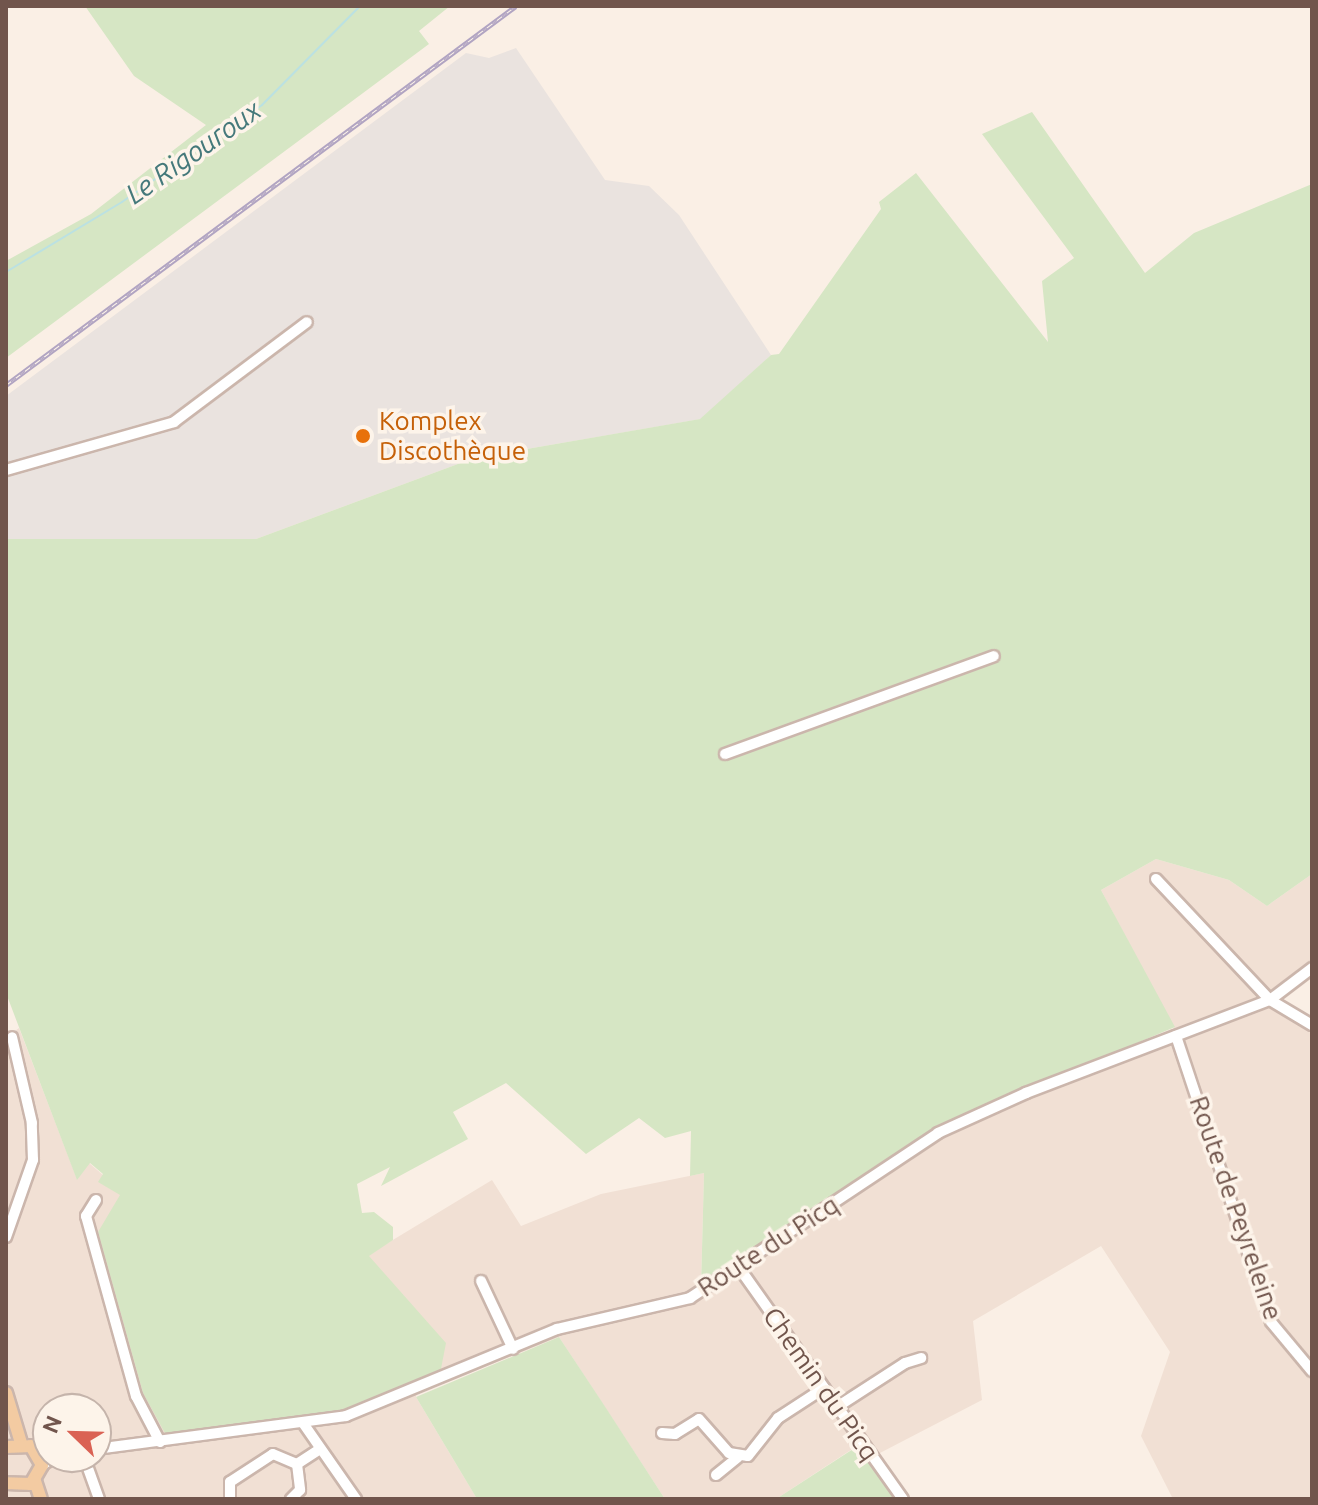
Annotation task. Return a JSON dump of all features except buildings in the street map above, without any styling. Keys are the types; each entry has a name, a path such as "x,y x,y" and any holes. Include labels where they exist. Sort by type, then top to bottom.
{"main road":[{"path":"6,1393 21,1443"},
{"path":"10,1412 6,1447 21,1443 32,1447"},
{"path":"21,1488 35,1481 38,1473"},
{"path":"35,1481 41,1499"},
{"path":"6,1483 21,1488 31,1499"}],"street":[{"path":"6,470 174,422 307,322"},
{"path":"725,754 994,656"},
{"path":"1156,879 1270,1000 1312,1025"},
{"name":"Route du Picq","path":"112,1447 346,1416 557,1329 681,1301 740,1269 938,1133 1270,1000 1312,968"},
{"name":"Route de Peyreleine","path":"1176,1036 1271,1322 1312,1371"},
{"path":"6,1237 33,1160 32,1123 10,1055 12,1037"},
{"path":"96,1200 86,1216 136,1396 160,1442"},
{"name":"Chemin du Picq","path":"740,1269 903,1499"},
{"path":"481,1281 513,1349"},
{"path":"837,1407 905,1363 921,1358"},
{"path":"716,1475 738,1457 748,1456 778,1418 824,1388"},
{"path":"662,1433 675,1434 699,1419 738,1457"},
{"path":"303,1423 356,1499"},
{"path":"297,1464 320,1449"},
{"path":"230,1499 230,1482 266,1456 281,1454 297,1464"},
{"path":"291,1499 300,1490 297,1464"},
{"path":"90,1473 99,1499"}],"shaded area":[{"path":"516,48 605,180 649,186 679,215 771,355 701,419 474,458 256,539 6,539 6,396 466,53 489,58"},
{"path":"1156,859 1229,880 1267,906 1312,874 1312,959 1292,978 1256,998 1312,1031 1312,1499 1173,1499 1141,1436 1170,1352 1101,1246 973,1321 982,1400 878,1454 866,1440 776,1499 665,1499 559,1337 443,1384 368,1255 492,1180 521,1226 601,1194 704,1173 701,1285 932,1129 1174,1028 1101,890"},
{"path":"19,1028 77,1179 89,1163 103,1175 99,1182 121,1195 218,1427 348,1410 417,1385 416,1397 477,1499 6,1499 6,1038"}],"green space":[{"path":"85,6 450,6 419,31 429,44 6,358 6,261 91,214 206,125 134,76"},
{"path":"1032,112 1145,273 1194,233 1312,184 1312,874 1267,906 1229,880 1156,859 1101,890 1175,1027 932,1129 701,1287 704,1173 690,1176 691,1131 665,1138 639,1118 586,1154 506,1083 453,1112 468,1139 381,1186 390,1167 357,1184 362,1213 374,1212 393,1227 393,1240 369,1256 446,1343 440,1374 348,1410 166,1435 143,1393 98,1232 120,1195 98,1182 103,1174 90,1163 77,1180 6,993 6,539 256,539 474,458 700,419 771,355 779,354 881,209 879,202 916,173 1048,342 1042,281 1074,258 982,134"},
{"path":"559,1337 665,1499 477,1499 416,1397"},
{"path":"867,1440 901,1499 776,1499"}],"waterway":[{"name":"Le Rigouroux","path":"6,272 122,202 262,105 360,6"}],"railway":[{"path":"6,385 516,6"}],"place":[{"name":"Komplex Discothèque","path":"363,436"}]}
